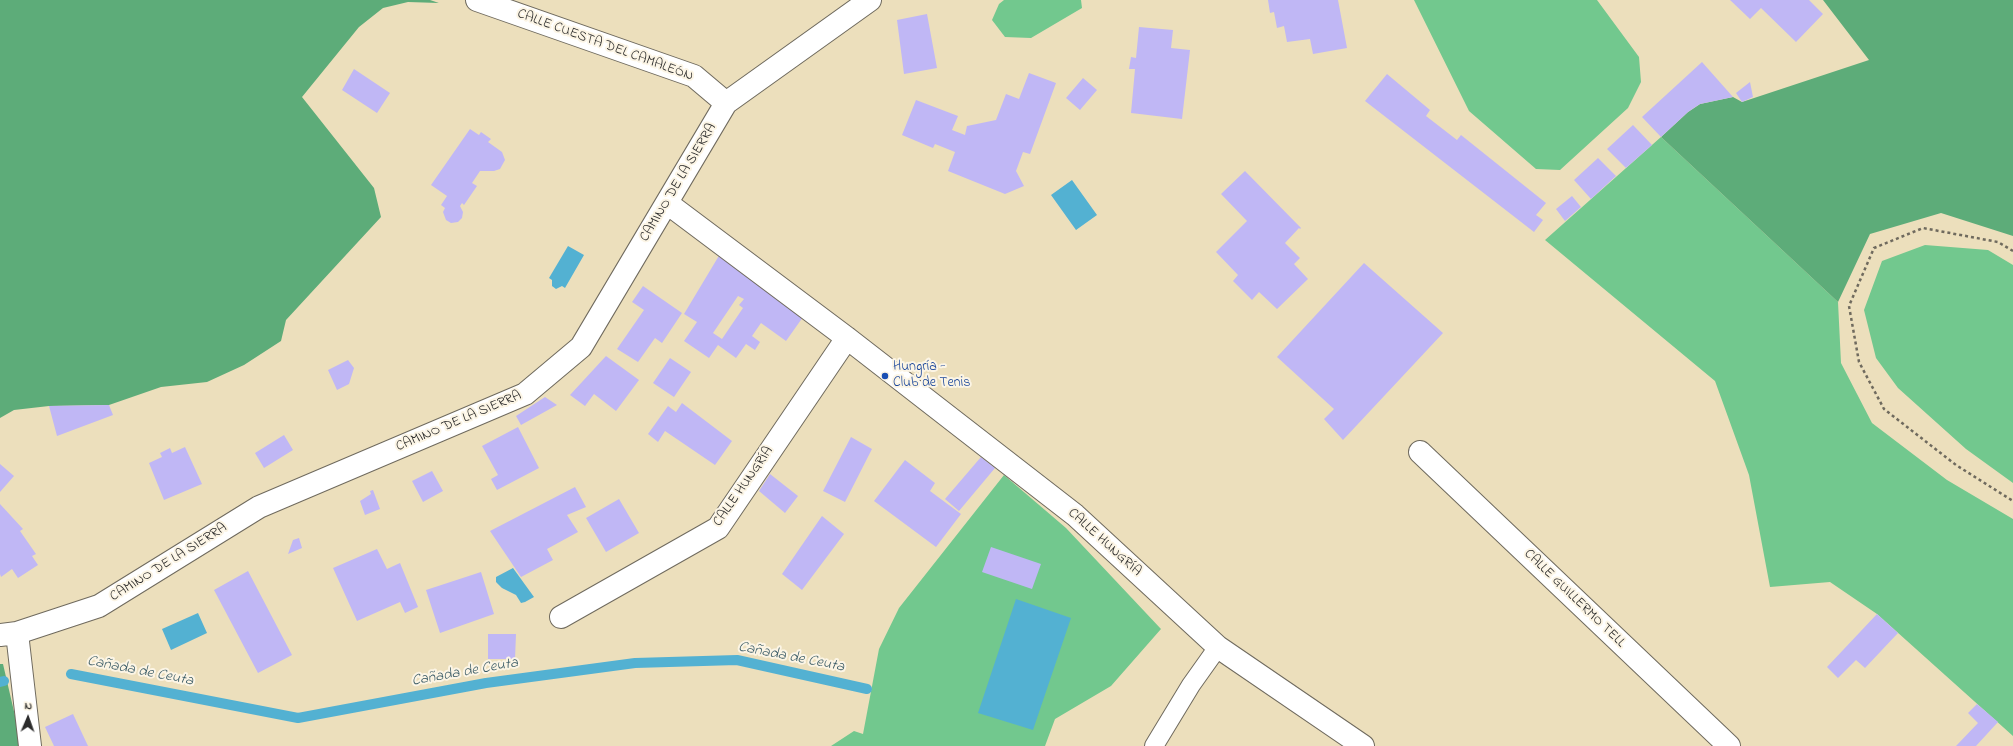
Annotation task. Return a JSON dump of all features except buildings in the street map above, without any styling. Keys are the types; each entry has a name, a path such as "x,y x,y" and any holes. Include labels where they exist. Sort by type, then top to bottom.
{"street":[{"name":"CALLE CUESTA DEL CAMALEÓN","path":"477,0 694,76 726,102"},
{"name":"CAMINO DE LA SIERRA","path":"9,634 99,606 260,507 525,394 581,347 726,102 870,0"},
{"name":"CALLE HUNGRÍA","path":"667,203 847,338 1075,515 1218,647 1363,746"},
{"name":"CALLE HUNGRÍA","path":"561,617 718,528 847,338"},
{"name":"CALLE GUILLERMO TELL","path":"1420,452 1729,746"},
{"path":"9,634 30,746"}],"lane":[{"path":"1154,746 1191,685 1218,647"}],"path":[{"path":"2013,251 1998,242 1923,228 1874,248 1849,306 1859,362 1884,409 1956,465 2013,501"}],"green space":[{"path":"0,0 430,0 439,3 408,2 383,8 359,27 302,97 374,188 381,217 286,320 281,341 244,365 207,382 161,387 109,405 49,406 14,410 0,418"},
{"path":"1004,0 1081,0 1082,8 1031,38 1005,37 992,20 999,4"},
{"path":"1414,0 1597,0 1639,57 1641,82 1628,108 1560,170 1536,169 1469,111"},
{"path":"1823,0 2013,0 2013,236 1941,213 1870,234 1838,302 1661,137 1688,112 1700,104 1733,97 1742,102 1869,60"},
{"path":"1661,137 1838,302 1841,363 1872,423 1947,480 2013,519 2013,736 1877,614 1830,582 1770,587 1749,475 1715,381 1545,240"},
{"path":"1925,245 1988,250 2013,265 2013,483 1966,449 1898,388 1876,358 1864,310 1882,261"},
{"path":"1004,475 1066,528 1161,629 1111,686 1055,719 1045,746 831,746 854,731 863,734 879,649 899,608"},
{"path":"0,664 3,664 22,746 0,746"}],"water":[{"path":"1072,180 1097,215 1076,230 1051,195"},
{"path":"568,246 584,255 565,288 562,286 556,289 552,286 552,280 549,278"},
{"path":"513,568 534,597 525,602 521,603 516,595 502,588 496,582 496,577"},
{"path":"1016,599 1071,618 1033,730 978,713"},
{"path":"198,613 207,633 171,650 162,629"}],"waterway":[{"name":"Cañada de Ceuta","path":"71,674 298,718 486,683 635,663 737,660 867,689"},
{"name":"Cañada de Ceuta","path":"0,682 4,681"}],"place":[{"name":"Hungría - Club de Tenis","path":"885,376"}]}
